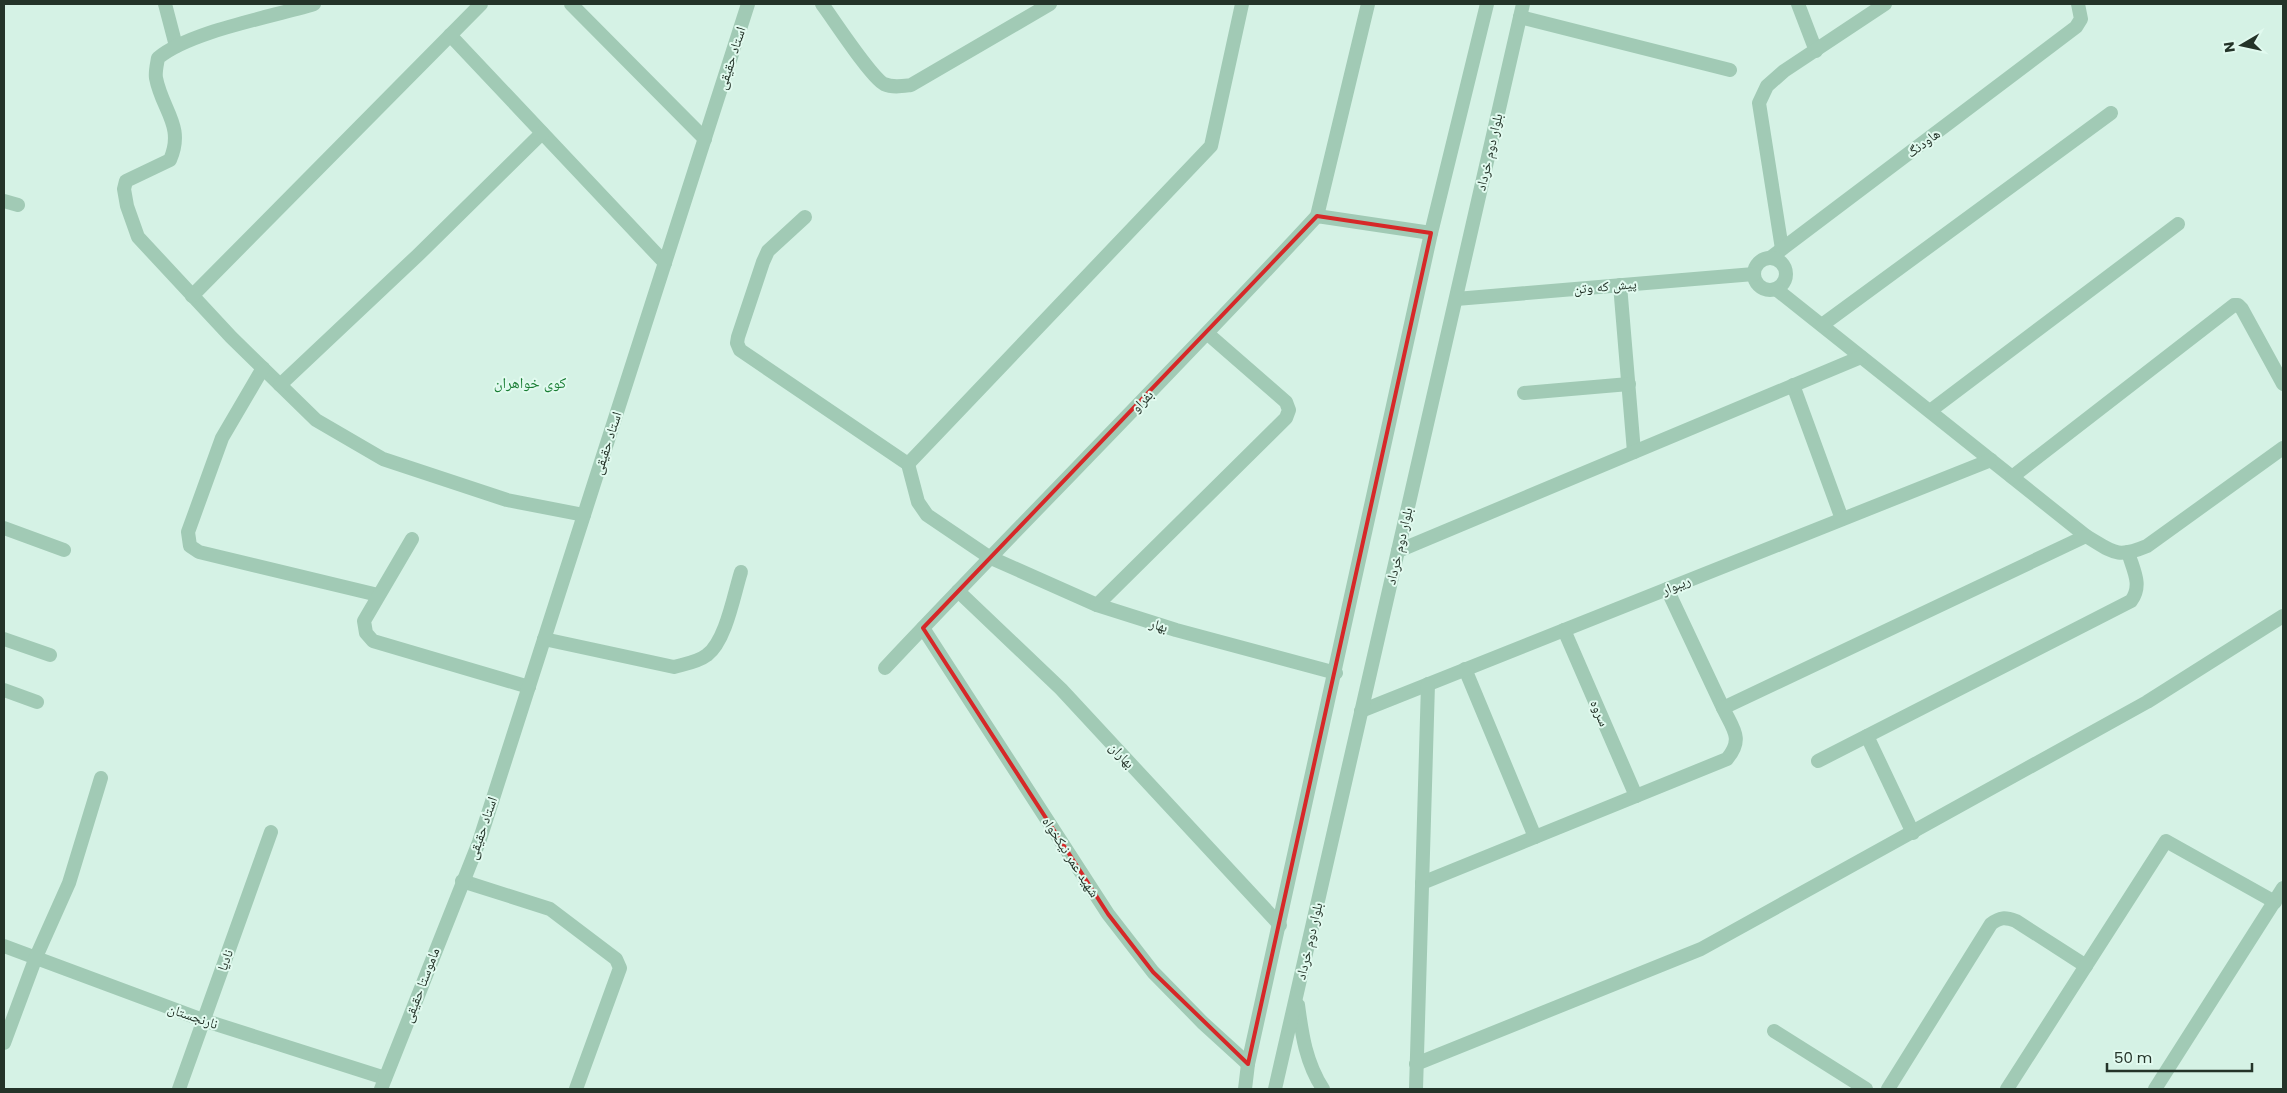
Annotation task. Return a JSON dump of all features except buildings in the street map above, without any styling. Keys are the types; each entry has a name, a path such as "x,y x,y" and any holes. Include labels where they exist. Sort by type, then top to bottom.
{"street":[{"path":"165,4 176,46"},
{"path":"314,4 209,34 169,48 158,58 155,77 176,133 175,148 170,160 126,181 124,189 127,206 138,238 262,368 316,420 383,459 507,500 584,515"},
{"path":"192,296 481,4"},
{"path":"571,4 705,138"},
{"name":"استاد حقیقی","path":"462,881 478,842 529,687 748,4"},
{"path":"822,4 871,71 884,84 898,87 911,85 1050,4"},
{"path":"805,217 768,251 737,343 740,350 908,464 1210,146 1242,4"},
{"path":"1368,4 1317,216 1431,233"},
{"path":"1245,1089 1248,1064 1336,673 1431,233 1487,4"},
{"path":"1798,4 1816,51"},
{"path":"1782,249 1758,104 1767,86 1784,71 1885,4"},
{"name":"هاودنگ","path":"1770,258 2076,27 2081,19 2078,4"},
{"path":"1522,10 1730,70"},
{"name":"بلوار دوم خرداد","path":"1275,1089 1522,10"},
{"path":"450,35 665,263"},
{"path":"1822,326 2111,113"},
{"path":"280,386 417,256 542,132"},
{"path":"4,201 18,205"},
{"name":"بفراو","path":"885,668 989,557 1208,334 1317,216"},
{"path":"1930,411 2178,224"},
{"path":"1770,258 1781,262 1786,274 1781,286 1776,289 1764,289 1758,286 1754,274 1758,263 1770,258"},
{"name":"پیش که وتن","path":"1456,298 1754,274"},
{"path":"1620,285 1634,452"},
{"path":"1776,289 2086,536 2105,548 2122,554 2147,546 2283,448"},
{"path":"2012,477 2234,305 2238,305 2242,309 2283,384"},
{"path":"1097,605 1286,418 1289,410 1286,402 1208,334"},
{"path":"1398,551 1861,357"},
{"path":"262,368 222,438 188,532 190,546 199,552 378,595"},
{"path":"1524,393 1629,384"},
{"path":"1793,385 1842,519"},
{"name":"ریبوار","path":"1361,711 1992,460"},
{"name":"بهار","path":"908,464 918,502 927,515 989,557 1097,605 1176,630 1336,673"},
{"path":"4,528 64,550"},
{"path":"1723,708 2086,536"},
{"path":"412,539 364,621 366,634 373,641 529,687"},
{"path":"1818,761 2131,601 2137,593 2138,584 2128,552"},
{"path":"544,639 674,667 693,662 708,655 720,639 741,572"},
{"path":"1422,883 1727,759 1736,748 1736,740 1667,589"},
{"name":"بهاران","path":"958,591 1061,689 1280,925"},
{"path":"1416,1064 1701,949 2147,702 2283,616"},
{"name":"شهید عمر نیکخواه","path":"923,628 1108,914 1153,972 1203,1023 1248,1064"},
{"name":"سروه","path":"1564,630 1636,796"},
{"path":"4,640 50,655"},
{"path":"1464,669 1535,837"},
{"path":"1416,1089 1428,684"},
{"path":"4,690 37,702"},
{"path":"1867,736 1913,833"},
{"path":"4,1043 36,957 69,883 101,778"},
{"name":"نادیا","path":"179,1089 271,832"},
{"path":"2007,1089 2166,841 2275,902"},
{"path":"462,881 550,909 616,959 620,968 576,1089"},
{"name":"ماموستا حقیقی","path":"383,1084 462,881"},
{"path":"2155,1089 2283,888"},
{"path":"1888,1089 1991,924 1999,918 2007,918 2016,922 2086,966"},
{"name":"نارنجستان","path":"4,946 383,1084"},
{"path":"1296,994 1302,1038 1307,1056 1323,1089"},
{"path":"1774,1031 1866,1089"}],"highlighted area":[{"path":"1317,216 1431,233 1248,1064 1153,972 1108,914 923,628"}],"district":[{"name":"کوی خواهران","path":"530,383"}]}
